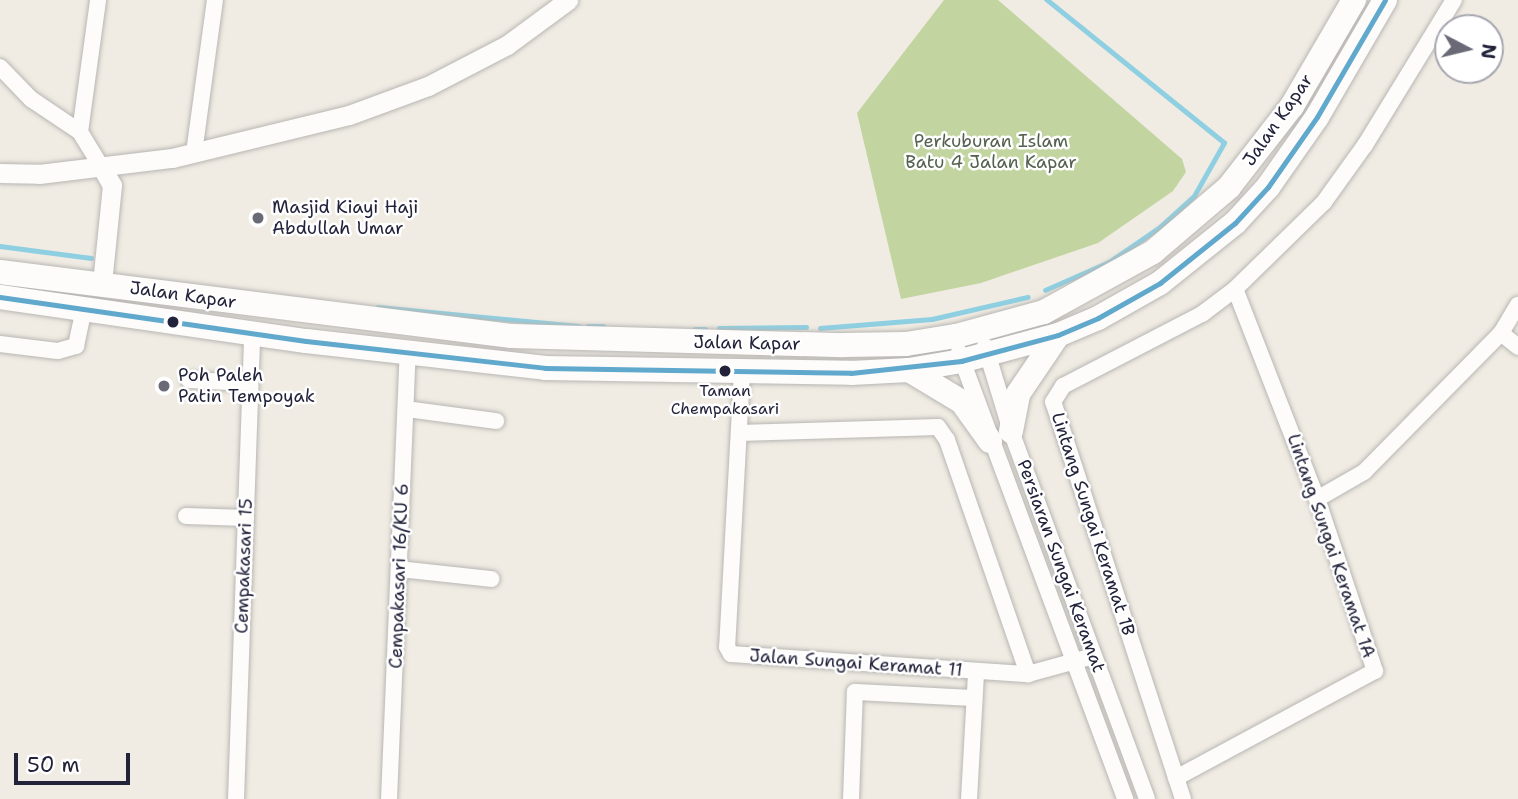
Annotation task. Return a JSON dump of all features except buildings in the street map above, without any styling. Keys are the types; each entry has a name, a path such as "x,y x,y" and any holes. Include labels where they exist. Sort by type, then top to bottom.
{"highway":[{"name":"Jalan Kapar","path":"0,272 512,336 856,345 906,344 956,336 1044,312 1087,292 1153,252 1229,187 1292,106 1354,0"},
{"name":"Jalan Kapar","path":"0,297 251,333 545,368 742,372 909,370 961,361 1058,335 1160,283 1235,223 1268,187 1317,117 1385,0"},
{"path":"909,370 962,402 1001,436 1018,394 1058,335"}],"street":[{"path":"80,132 98,0"},
{"path":"194,153 215,0"},
{"path":"0,173 102,168 194,153 349,115 428,86 507,44 568,0"},
{"name":"Lintang Sungai Keramat 1B","path":"1183,799 1053,402 1063,386 1202,314 1235,289 1324,202 1365,145 1454,0"},
{"path":"0,67 31,99 80,132 112,185 102,283"},
{"name":"Lintang Sungai Keramat 1A","path":"1176,778 1375,671 1317,499 1235,289"},
{"path":"1317,499 1364,472 1501,333 1518,305"},
{"path":"0,344 58,351 76,346 84,309"},
{"name":"Persiaran Sungai Keramat","path":"981,330 1001,436 1075,665 1125,799"},
{"name":"Cempakasari 15","path":"236,799 251,333"},
{"path":"1501,333 1518,347"},
{"name":"Persiaran Sungai Keramat","path":"956,336 961,361 1001,436 1094,656 1147,799"},
{"name":"Cempakasari 16/KU 6","path":"389,799 408,353"},
{"name":"Jalan Sungai Keramat 11","path":"742,372 727,646 731,654 1028,674 1075,665 1094,656"},
{"path":"189,380 250,383"},
{"path":"406,409 496,421"},
{"path":"739,433 938,427 947,440 1028,674"},
{"path":"186,516 246,518"},
{"path":"399,569 491,579"},
{"path":"969,799 976,672"},
{"path":"850,799 855,692 974,698"}],"green space":[{"name":"Perkuburan Islam Batu 4 Jalan Kapar","path":"944,0 998,0 1182,159 1186,172 1173,191 1098,243 981,283 901,299 857,113"}],"waterway":[{"path":"1045,290 1109,262 1160,227 1194,196 1224,143 1047,0"},
{"path":"0,246 91,258"},
{"path":"820,328 932,319 1027,297"},
{"path":"378,307 578,326"},
{"path":"588,326 604,326"},
{"path":"719,328 806,327"},
{"path":"695,329 706,329"}],"transit line":[{"path":"0,297 306,341 545,368 851,373 961,361 1058,335 1098,318 1160,283 1235,223 1268,187 1317,117 1385,0"}],"place":[{"name":"Masjid Kiayi Haji Abdullah Umar","path":"258,218"},
{"name":"Taman Chempakasari","path":"725,371"},
{"name":"Poh Paleh Patin Tempoyak","path":"164,386"}]}
